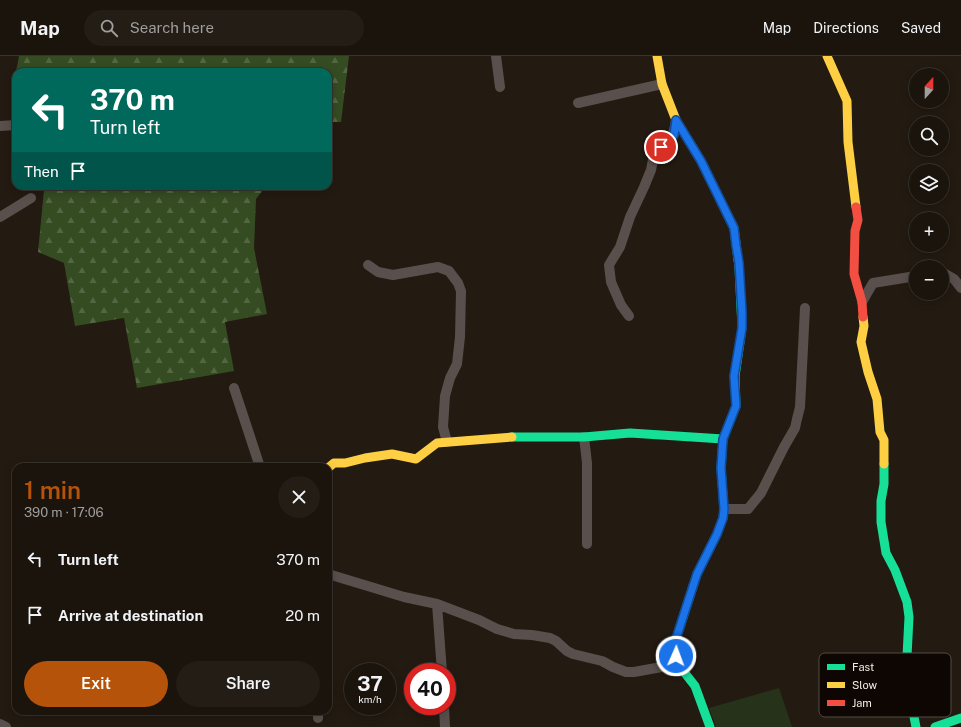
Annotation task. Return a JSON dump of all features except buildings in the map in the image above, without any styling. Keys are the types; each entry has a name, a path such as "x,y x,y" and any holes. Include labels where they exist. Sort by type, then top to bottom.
{"street":[{"path":"496,56 500,87"},
{"path":"657,56 662,84 676,120 701,161 734,228 739,263 742,328 734,376 736,406 723,439 721,468 724,509 723,518 717,534 697,574 676,639 677,663 695,686 710,727"},
{"path":"827,56 847,101 848,142 858,220 854,249 854,274 862,302 864,326 861,342 868,372 878,399 880,432 884,440 884,484 881,500 881,522 886,553 895,570 907,602 909,617 907,653"},
{"path":"578,103 662,84"},
{"path":"629,316 621,305 611,282 609,265 620,247 630,217 649,175 655,149 661,147 674,135 676,120"},
{"path":"0,126 12,125"},
{"path":"0,217 32,198"},
{"path":"368,265 378,272 393,275 438,267 449,271 458,283 461,291 460,337 457,364 450,378 445,396 443,427 447,442"},
{"path":"949,276 954,279 961,288"},
{"path":"862,302 873,283 909,277"},
{"path":"724,509 748,509 755,502 762,493 784,447 795,428 800,407 805,308"},
{"path":"234,388 259,463"},
{"path":"332,465 334,463 392,454 416,459 437,443 512,437 584,437 598,434 630,433 723,439"},
{"path":"584,437 587,463 587,544"},
{"path":"332,575 404,597 437,604 508,632 550,638 573,654 602,661 626,672 634,672 677,663"},
{"path":"437,604 441,663"},
{"path":"445,715 446,727"},
{"path":"914,717 916,727"},
{"path":"935,727 961,718"},
{"path":"0,724 6,727"}],"green space":[{"path":"19,56 349,56 341,122 332,122 332,68 17,68"},
{"path":"44,190 263,190 256,199 254,248 267,314 225,322 234,371 137,388 124,318 75,326 64,263 38,252"},
{"path":"779,688 792,727 716,727 709,708"}],"traffic: fast":[{"path":"710,727 695,686 677,663 676,639 697,574 717,534 723,518 724,509 721,468 723,439 736,406 735,376 742,328 739,267"},
{"path":"512,437 584,437 630,433 723,439"},
{"path":"884,464 881,522 886,553 895,570 907,602 909,617 907,653"},
{"path":"914,717 916,727"},
{"path":"935,727 961,718"}],"traffic: slow":[{"path":"657,56 662,84 676,120 701,161 734,228 739,267"},
{"path":"827,56 847,101 848,142 856,207"},
{"path":"863,317 864,326 861,342 868,372 877,399 880,432 884,440 884,464"},
{"path":"332,465 334,463 345,463 392,454 416,459 437,443 512,437"}],"traffic: jam":[{"path":"856,207 858,220 855,231 854,274 862,302 863,317"}],"route":[{"path":"661,147 674,135 676,120 701,161 734,228 739,263 742,312 742,328 734,376 736,406 723,439 721,468 724,509 723,518 717,534 697,574 679,627 676,639 676,656"}]}
